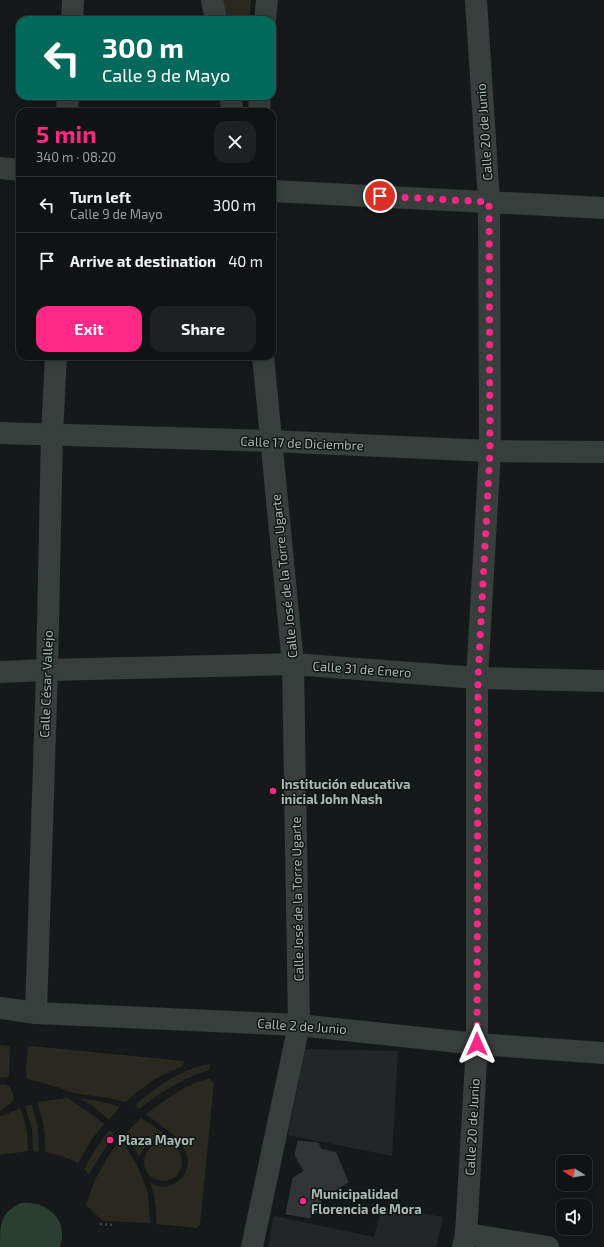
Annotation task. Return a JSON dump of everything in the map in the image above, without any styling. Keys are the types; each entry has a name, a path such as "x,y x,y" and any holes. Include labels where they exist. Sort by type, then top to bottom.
{"street":[{"path":"72,16 73,0"},
{"path":"212,0 215,16"},
{"path":"265,16 267,0"},
{"name":"Calle 20 de Junio","path":"464,1240 477,1044 478,678 490,451 489,202 476,0"},
{"path":"0,168 16,170"},
{"path":"276,191 604,208"},
{"name":"Calle César Vallejo","path":"36,1013 47,670 52,434 56,360"},
{"name":"Calle José de la Torre Ugarte","path":"252,1247 299,1025 293,664 263,360"},
{"name":"Calle 17 de Diciembre","path":"0,432 490,451 604,452"},
{"name":"Calle 31 de Enero","path":"0,672 293,664 478,678 604,681"},
{"name":"Calle 2 de Junio","path":"0,1008 36,1013 299,1025 477,1044 604,1053"},
{"path":"464,1240 548,1247"}],"path":[{"path":"100,1224 113,1226"}],"shaded area":[{"path":"216,0 251,0 249,16 218,16"},
{"path":"0,1045 10,1046 9,1077 0,1078"},
{"path":"31,1046 184,1061 183,1066 155,1079 125,1102 109,1098 72,1093 57,1087 27,1079 26,1068 28,1047"},
{"path":"305,1049 398,1051 392,1156 288,1135"},
{"path":"210,1064 209,1070 172,1086 139,1109 135,1105 176,1076 202,1065"},
{"path":"209,1078 214,1083 200,1225 197,1228 156,1224 155,1203 150,1182 164,1187 174,1184 179,1181 185,1172 188,1160 187,1154 176,1137 146,1114 188,1086"},
{"path":"3,1084 10,1086 14,1098 11,1103 0,1111 0,1085"},
{"path":"67,1098 104,1124 92,1139 78,1163 62,1156 45,1152 44,1127 37,1102"},
{"path":"79,1098 99,1101 120,1107 109,1120 93,1106"},
{"path":"32,1105 38,1128 39,1152 33,1151 32,1129 25,1107"},
{"path":"20,1108 26,1129 28,1151 0,1155 0,1117"},
{"path":"141,1118 154,1126 167,1137 150,1142 144,1148 139,1157 135,1149 124,1135"},
{"path":"109,1130 114,1134 89,1174 84,1169"},
{"path":"121,1139 137,1165 148,1193 150,1223 103,1221 86,1205 95,1180 107,1158"},
{"path":"163,1143 176,1149 182,1162 176,1175 163,1181 150,1175 144,1162 150,1149"},
{"path":"21,1203 40,1205 54,1214 62,1228 60,1247 0,1247 0,1231 5,1215"},
{"path":"382,1206 443,1217 436,1247 268,1247 274,1216 374,1237"}],"building":[{"path":"298,1141 318,1143 321,1149 336,1153 348,1182 321,1200 318,1213 311,1213 310,1218 286,1214 293,1178 304,1171 295,1155"}],"place":[{"name":"Institución educativa inicial John Nash","path":"273,791"},
{"name":"Plaza Mayor","path":"110,1140"},
{"name":"Municipalidad Florencia de Mora","path":"303,1201"}],"route":[{"path":"380,196 489,202 490,451 478,678 477,1044"}]}
